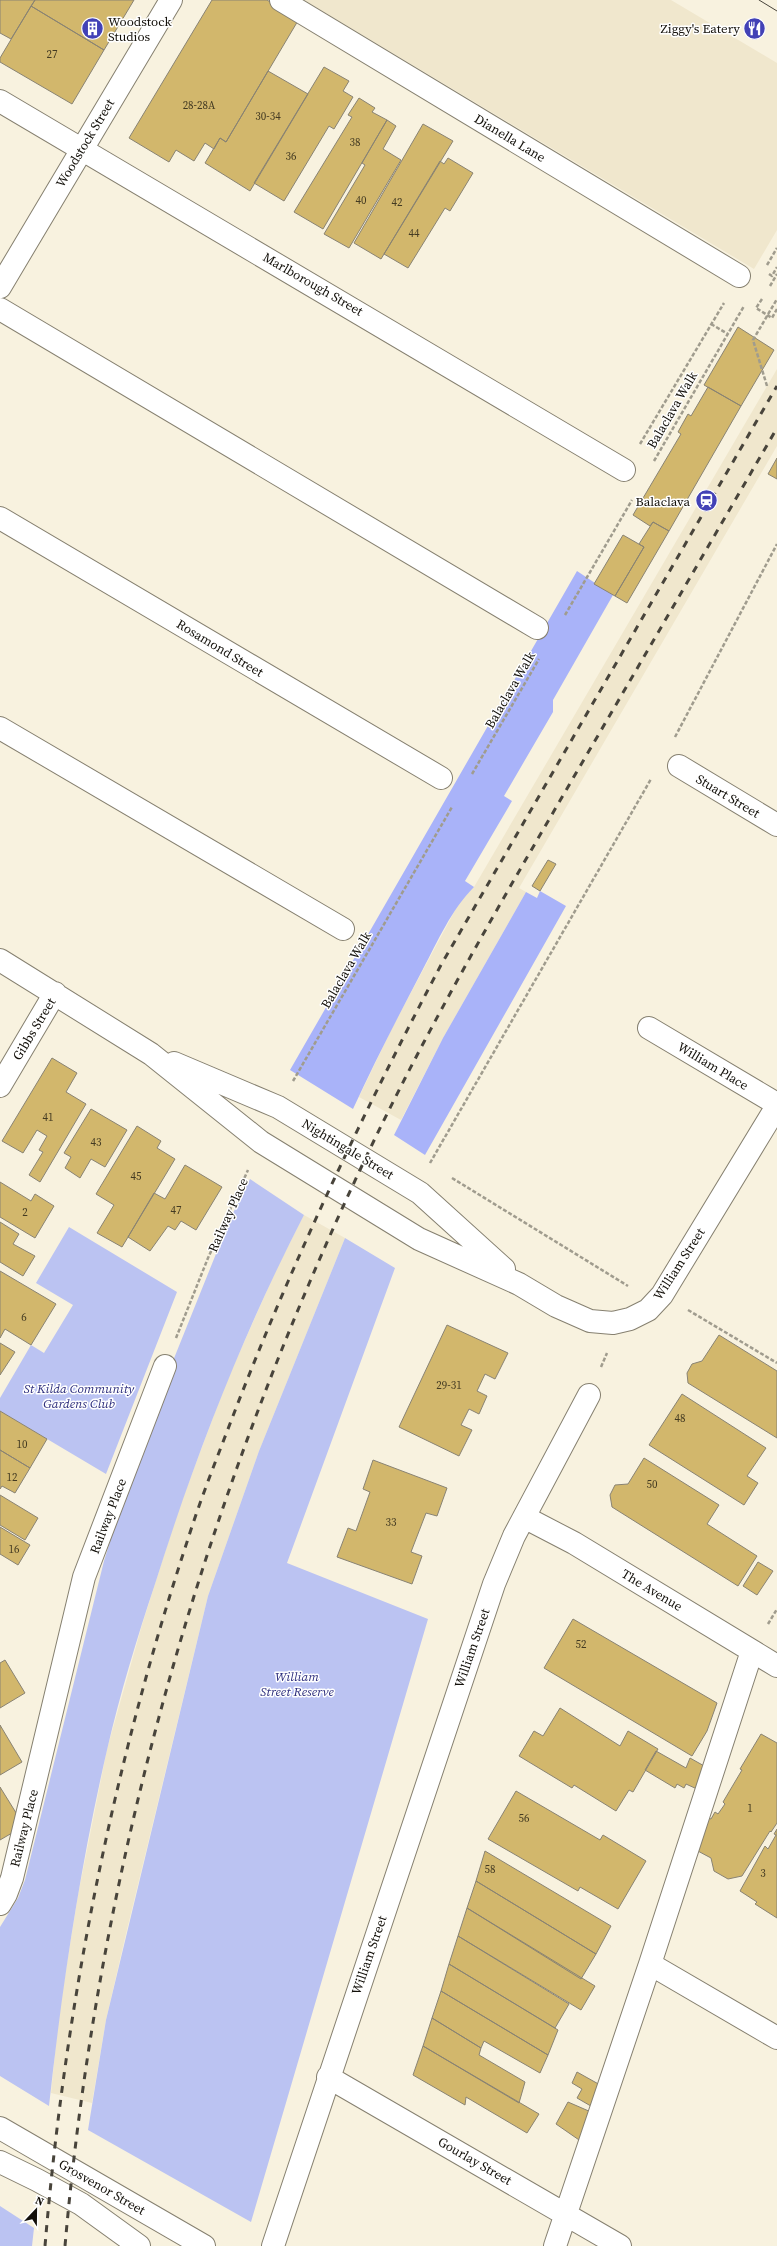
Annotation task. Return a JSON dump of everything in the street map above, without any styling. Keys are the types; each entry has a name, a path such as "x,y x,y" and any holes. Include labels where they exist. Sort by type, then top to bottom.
{"street":[{"name":"Woodstock Street","path":"0,287 171,0"},
{"name":"Dianella Lane","path":"281,0 739,276"},
{"name":"Marlborough Street","path":"0,100 624,470"},
{"path":"0,309 537,628"},
{"name":"Rosamond Street","path":"0,518 441,778"},
{"path":"0,728 343,929"},
{"name":"Stuart Street","path":"679,766 777,825"},
{"name":"Nightingale Street","path":"0,960 151,1054 261,1142 420,1239 519,1284 581,1319 600,1323 621,1321"},
{"name":"Gibbs Street","path":"0,1086 55,993"},
{"name":"William Place","path":"649,1028 777,1105"},
{"name":"Nightingale Street","path":"151,1054 278,1107 420,1193 519,1284"},
{"name":"William Street","path":"621,1321 648,1310 662,1295 777,1105"},
{"name":"Railway Place","path":"0,1904 6,1894 12,1878 84,1577 166,1366"},
{"name":"William Street","path":"274,2246 328,2076 494,1584 524,1517 589,1395"},
{"name":"The Avenue","path":"524,1517 574,1543 777,1666"},
{"path":"555,2246 650,1964 752,1651"},
{"path":"650,1964 777,2038"},
{"name":"Gourlay Street","path":"328,2076 620,2246"},
{"name":"Grosvenor Street","path":"0,2128 204,2246"},
{"name":"Grosvenor Street","path":"0,2162 81,2204 139,2246"}],"path":[{"path":"764,271 777,248"},
{"path":"772,276 777,267"},
{"path":"769,287 777,274"},
{"path":"640,444 739,276"},
{"path":"765,294 756,308 772,318 777,308"},
{"path":"767,386 753,340 777,298"},
{"name":"Balaclava Walk","path":"650,468 747,300"},
{"path":"711,324 728,334"},
{"path":"563,617 635,494"},
{"path":"672,742 777,544"},
{"name":"Balaclava Walk","path":"469,778 540,658"},
{"path":"436,1168 430,1164 653,776"},
{"name":"Balaclava Walk","path":"278,1107 454,804"},
{"name":"Railway Place","path":"166,1366 208,1258 261,1142"},
{"path":"450,1177 630,1287 639,1284 662,1295 777,1363"},
{"path":"589,1395 621,1321"}],"shaded area":[{"path":"304,0 671,0 777,63 777,230 754,269"},
{"path":"777,369 777,446 519,888 526,892 443,1038 401,1120 359,1097 392,1028 460,901 474,887"},
{"path":"577,571 613,595 553,700 553,712 504,796 512,801 465,881 474,887 458,906 440,937 387,1038 353,1109 290,1070"},
{"path":"540,891 566,906 425,1155 394,1135 443,1038 526,892 537,898"},
{"path":"304,1215 345,1238 259,1451 208,1596 106,2020 92,2103 51,2093 59,2013 78,1895 107,1749 142,1625 178,1511 226,1383 276,1270"}],"green space":[{"path":"250,1179 304,1215 261,1305 222,1396 170,1537 123,1687 97,1794 80,1883 66,1972 49,2106 0,2076 0,1927 18,1898 25,1880 104,1561 142,1438 230,1219"},
{"name":"St Kilda Community Gardens Club","path":"69,1227 177,1292 106,1474 0,1411 0,1398 31,1345 44,1353 73,1305 36,1283"},
{"name":"William Street Reserve","path":"345,1238 395,1268 287,1563 428,1619 251,2222 88,2130 106,2020 208,1596 259,1451"},
{"path":"0,2206 34,2228 32,2246 0,2246"}],"building":[{"path":"0,0 35,0 11,39 0,33"},
{"name":"Woodstock Studios","path":"35,0 134,0 104,50 31,6"},
{"path":"212,0 267,0 299,19 226,142 220,138 214,149 205,143 194,161 176,150 169,162 129,138"},
{"path":"31,6 104,50 72,104 0,62 0,58"},
{"path":"324,67 349,81 343,91 353,97 334,129 329,126 284,201 254,183"},
{"path":"268,71 308,94 250,191 205,163 220,138 226,142"},
{"path":"359,98 375,108 372,112 387,120 323,229 294,212 352,117 348,115"},
{"path":"387,120 396,126 383,149 401,160 349,248 324,234 365,165 362,163"},
{"path":"423,124 453,141 381,259 354,243"},
{"path":"448,158 473,173 450,211 445,208 408,268 384,254 440,161 444,164"},
{"path":"738,327 774,350 741,406 704,385"},
{"path":"708,387 741,406 669,531 653,522 650,526 633,515 681,434 678,432 688,414 691,416"},
{"path":"777,458 777,479 768,474"},
{"path":"653,522 669,531 627,603 615,596 644,547 639,544"},
{"path":"623,535 644,547 615,596 594,584"},
{"path":"548,860 556,864 540,891 532,886"},
{"path":"52,1058 77,1073 66,1092 86,1104 40,1182 29,1175 43,1152 39,1150 47,1136 37,1130 23,1153 2,1141"},
{"path":"91,1109 127,1130 105,1167 91,1159 80,1178 65,1168 71,1157 64,1153"},
{"path":"137,1126 161,1141 157,1148 175,1159 122,1247 97,1233 114,1205 96,1194"},
{"path":"185,1165 222,1187 196,1230 181,1221 175,1230 168,1226 150,1251 128,1237 154,1193 165,1199"},
{"path":"0,1182 31,1201 35,1194 54,1206 35,1238 0,1217"},
{"path":"0,1222 19,1234 13,1244 35,1256 23,1276 0,1262"},
{"path":"0,1271 56,1304 31,1345 5,1329 0,1338"},
{"path":"447,1325 508,1353 495,1379 485,1374 477,1391 487,1396 479,1414 469,1409 461,1425 472,1430 459,1456 399,1427"},
{"path":"719,1335 777,1371 777,1438 688,1383 687,1373 692,1364 702,1361"},
{"path":"0,1343 15,1352 0,1375"},
{"path":"682,1394 766,1448 747,1476 758,1483 744,1505 649,1445"},
{"path":"0,1411 47,1439 30,1468 0,1450"},
{"path":"0,1450 30,1468 15,1493 2,1486 0,1489"},
{"path":"644,1458 719,1505 707,1524 757,1556 738,1586 612,1507 610,1495 615,1485 628,1484"},
{"path":"373,1460 447,1488 437,1516 426,1513 411,1552 422,1556 412,1584 337,1557 348,1528 356,1531 370,1492 363,1489"},
{"path":"0,1495 38,1518 25,1540 0,1525"},
{"path":"0,1527 30,1545 18,1565 0,1554"},
{"path":"758,1562 773,1571 757,1595 743,1586"},
{"path":"573,1619 717,1703 707,1731 692,1756 544,1668"},
{"path":"5,1660 25,1693 0,1708 0,1663"},
{"path":"560,1708 620,1746 628,1731 658,1749 633,1792 629,1790 616,1811 574,1785 572,1788 519,1756 534,1731 543,1736"},
{"path":"0,1725 22,1762 0,1775"},
{"path":"761,1734 777,1743 777,1823 771,1832 770,1831 742,1876 728,1879 714,1871 711,1858 696,1850 708,1818 711,1819 715,1812 718,1814 725,1804 723,1802 742,1770 740,1769"},
{"path":"656,1751 686,1768 690,1758 706,1767 697,1789 686,1784 684,1788 677,1784 675,1788 645,1770"},
{"path":"0,1787 18,1816 12,1833 0,1840"},
{"path":"516,1791 600,1840 603,1835 646,1861 618,1909 580,1887 578,1891 488,1839"},
{"path":"777,1829 777,1918 755,1904 757,1902 740,1891 765,1846 768,1849 776,1835 774,1834"},
{"path":"485,1851 611,1926 596,1954 476,1881"},
{"path":"476,1881 596,1954 581,1979 467,1908"},
{"path":"467,1908 595,1986 581,2010 458,1936"},
{"path":"458,1936 569,2004 555,2028 449,1964"},
{"path":"449,1964 558,2030 548,2055 441,1991"},
{"path":"441,1991 548,2055 540,2073 484,2041 481,2048 432,2018"},
{"path":"432,2018 481,2048 479,2055 525,2082 519,2103 423,2046"},
{"path":"423,2046 539,2114 527,2133 466,2097 465,2105 413,2075"},
{"path":"577,2072 602,2086 596,2109 577,2098 582,2089 572,2083"},
{"path":"568,2102 591,2112 582,2142 556,2124"}],"tram line":[{"path":"759,0 777,11"}],"railway":[{"path":"45,2246 65,2067 95,1890 114,1802 160,1628 198,1508 236,1408 282,1295 332,1184 358,1128 441,965 777,386"},
{"path":"65,2246 81,2104 103,1964 132,1824 167,1686 209,1550 256,1416 309,1283 391,1105 466,964 777,428"}],"place":[{"name":"Woodstock Studios","path":"92,28"},
{"name":"Ziggy's Eatery","path":"755,28"},
{"name":"Balaclava","path":"706,501"}]}
